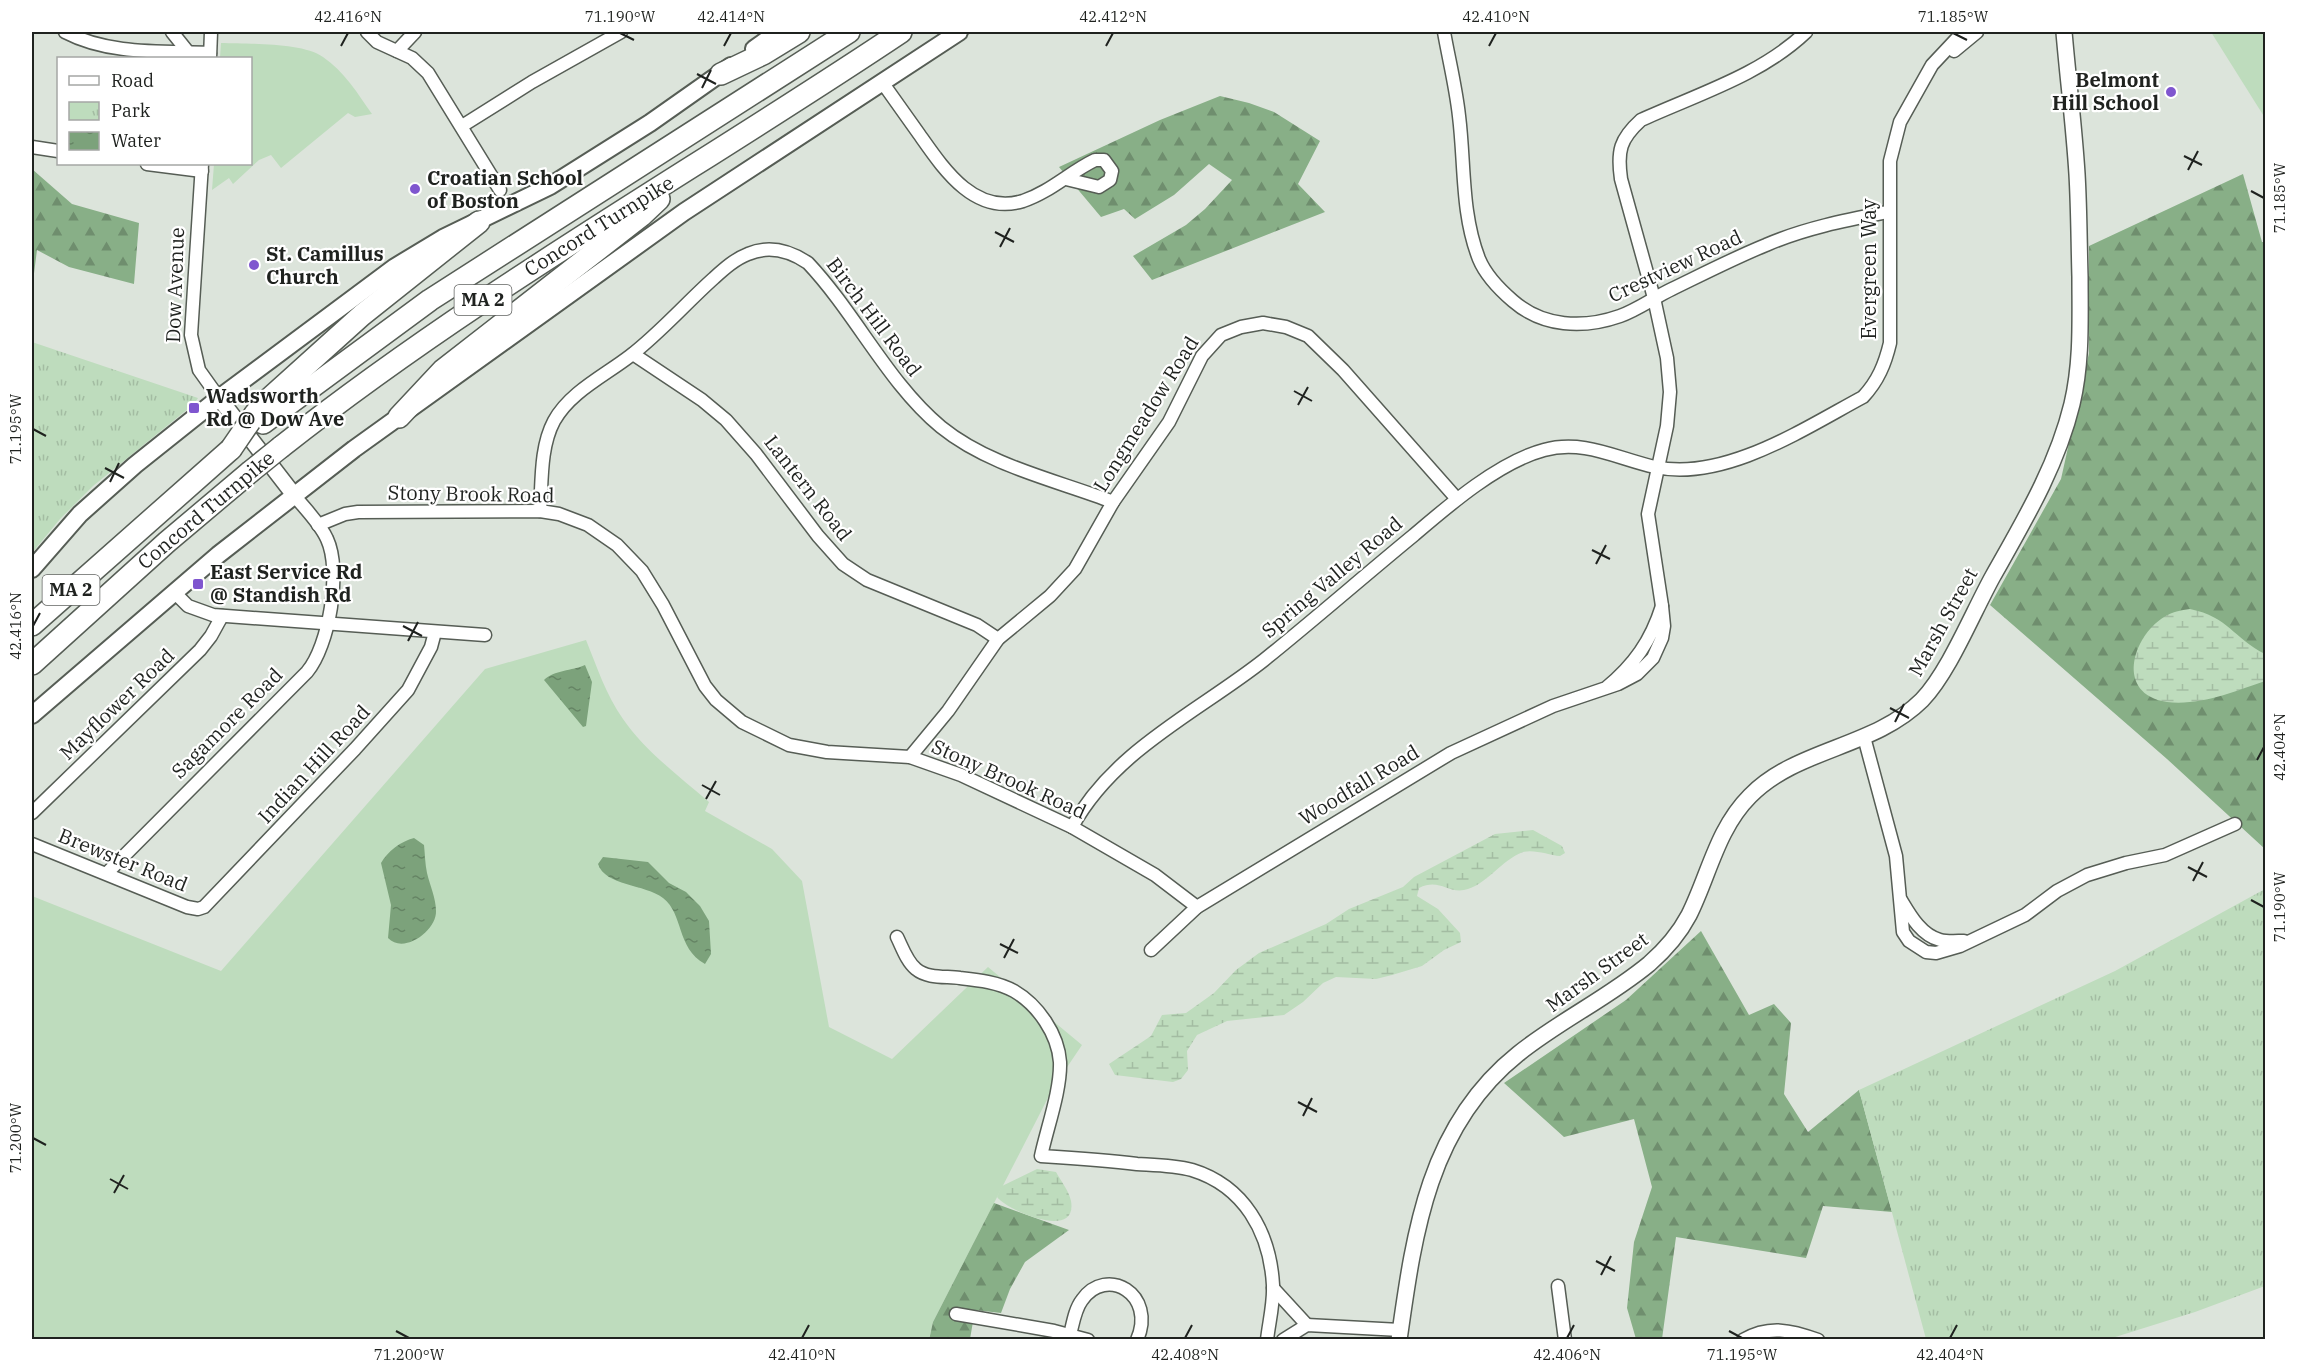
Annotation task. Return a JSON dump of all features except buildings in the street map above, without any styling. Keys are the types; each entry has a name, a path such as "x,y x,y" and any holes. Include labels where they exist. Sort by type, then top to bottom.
{"highway":[{"path":"721,74 763,54 799,32"},
{"name":"Concord Turnpike","path":"32,625 231,449 259,419 453,285 849,32"},
{"name":"Concord Turnpike","path":"32,664 174,536 281,447 368,380 451,321 901,32"},
{"path":"399,417 443,370 641,216 694,165"},
{"path":"259,419 261,406 357,319 479,222"}],"main road":[{"path":"32,569 100,495 219,398 403,262 443,238 501,211 573,172 650,123 778,32"},
{"name":"Concord Turnpike","path":"32,715 174,592 294,495 399,417 676,217 959,32"}],"street":[{"path":"65,32 88,41 115,47 188,52 210,56 211,32"},
{"path":"172,32 188,52"},
{"path":"367,32 377,42 412,58 428,74 500,190"},
{"path":"397,51 414,32"},
{"path":"462,126 532,82 621,32"},
{"name":"Crestview Road","path":"1444,32 1459,114 1463,186 1469,225 1480,261 1496,286 1520,307 1540,318 1571,325 1598,323 1622,316 1654,298 1769,244 1849,218 1888,212"},
{"name":"Woodfall Road","path":"1150,950 1197,907 1451,753 1552,706 1631,678 1653,658 1663,633 1662,606 1648,523 1649,502 1667,426 1670,392 1667,358 1654,298 1621,178 1618,160 1621,145 1629,131 1641,120 1763,66 1806,32"},
{"name":"Evergreen Way","path":"1656,468 1693,468 1723,464 1766,448 1863,397 1874,385 1882,370 1890,343 1888,212 1890,161 1900,122 1932,65 1963,32"},
{"name":"Evergreen Way","path":"1932,65 1951,54 1977,32"},
{"name":"Marsh Street","path":"1400,1335 1416,1239 1427,1192 1446,1143 1471,1103 1518,1054 1639,971 1669,944 1690,913 1727,825 1756,790 1785,770 1890,724 1922,699 1937,680 2033,506 2054,461 2067,424 2078,370 2080,318 2077,169 2064,32"},
{"path":"882,82 944,169 966,191 993,202 1006,204 1033,197 1066,179"},
{"path":"32,147 57,151"},
{"path":"165,165 202,167"},
{"name":"Dow Avenue","path":"202,167 192,341 199,370 327,538 331,550 333,579"},
{"name":"Birch Hill Road","path":"540,511 546,442 554,420 562,409 574,397 633,354 729,266 747,254 765,249 785,251 808,263 819,274 912,398 959,440 988,456 1024,471 1064,483 1113,502"},
{"name":"Longmeadow Road","path":"910,757 948,711 998,639 1050,596 1075,569 1113,502 1169,422 1202,356 1221,335 1241,327 1263,323 1286,327 1308,336 1343,370 1457,499"},
{"name":"Lantern Road","path":"633,354 702,400 726,420 769,470 818,536 843,564 867,580 977,625 998,639"},
{"name":"Spring Valley Road","path":"1072,827 1081,811 1104,782 1137,751 1263,661 1457,499 1498,472 1527,456 1558,447 1582,447 1615,454 1656,468"},
{"name":"Stony Brook Road","path":"318,525 345,514 358,512 540,511 559,514 588,525 617,544 630,557 653,587 705,686 716,700 742,722 773,739 808,749 910,757 961,775 1072,827 1155,875 1197,907"},
{"name":"Sagamore Road","path":"107,873 310,668 321,649 328,623 333,579"},
{"path":"174,592 193,608 222,616 485,635"},
{"name":"Mayflower Road","path":"32,813 200,650 214,632 222,616"},
{"name":"Indian Hill Road","path":"201,908 210,902 342,763 408,690 431,647 435,632"},
{"path":"1864,737 1896,856 1903,932 1909,941 1926,952 1936,953 1977,939 2025,915 2057,891 2087,875 2126,863 2165,855 2235,824"},
{"name":"Brewster Road","path":"32,843 187,907 201,908"},
{"path":"1901,899 1911,918 1920,928 1940,940 1977,939"},
{"path":"897,937 915,969 937,977 988,982 1014,991 1039,1012 1052,1033 1060,1060 1059,1082 1041,1156 1097,1159 1189,1170 1212,1178 1235,1194 1254,1216 1266,1244 1273,1288 1267,1340"},
{"path":"1070,1335 1079,1305 1085,1295 1094,1289 1110,1285 1126,1289 1140,1305 1143,1321 1137,1340"},
{"path":"1558,1286 1565,1340"},
{"path":"1273,1288 1307,1325"},
{"path":"956,1314 1088,1340"},
{"path":"1283,1340 1307,1325 1400,1335"},
{"path":"1743,1340 1767,1330 1776,1329 1793,1331 1818,1340"}],"green space":[{"path":"2211,32 2265,32 2265,118"},
{"path":"221,43 289,46 314,52 338,69 372,114 355,117 348,113 281,168 271,155 259,160 233,184 229,178 212,190 214,165 252,165 252,57 220,57"},
{"path":"1220,96 1274,112 1320,141 1298,184 1325,212 1152,280 1133,256 1186,225 1205,209 1232,180 1209,164 1174,195 1135,219 1124,209 1101,217 1059,167 1160,120"},
{"path":"32,169 72,204 139,223 134,284 69,267 37,250 32,289"},
{"path":"2243,174 2262,242 2266,242 2265,849 2167,759 1990,605 2061,479 2089,353 2089,246"},
{"path":"32,342 198,398 194,404 93,486 60,519 32,553"},
{"path":"2190,609 2214,617 2265,654 2265,681 2218,697 2179,703 2151,697 2140,688 2135,677 2134,664 2137,651 2144,638 2164,617"},
{"path":"586,640 602,681 632,731 663,763 709,802 705,811 772,849 802,881 829,1027 892,1059 988,967 1082,1045 1053,1088 933,1322 929,1339 32,1339 32,896 221,971 485,669"},
{"path":"1533,830 1562,846 1565,853 1560,856 1523,852 1479,884 1464,890 1453,890 1438,885 1426,885 1419,888 1417,896 1438,909 1460,933 1461,942 1444,950 1422,966 1376,979 1336,977 1323,983 1303,1002 1284,1015 1227,1021 1197,1035 1187,1051 1188,1070 1181,1079 1173,1082 1115,1075 1109,1064 1151,1036 1162,1015 1186,1013 1214,993 1236,970 1259,953 1326,924 1349,909 1403,887 1414,877 1495,834"},
{"path":"2265,889 2265,1286 2195,1312 2109,1339 1926,1339 1859,1090 2115,971"},
{"path":"1701,931 1749,1015 1774,1004 1791,1023 1784,1094 1808,1132 1859,1090 1892,1212 1823,1206 1806,1258 1676,1237 1662,1339 1636,1339 1627,1308 1634,1242 1652,1187 1634,1119 1564,1137 1504,1083 1626,1000"},
{"path":"1037,1169 1056,1172 1067,1190 1071,1201 1070,1213 1064,1219 1054,1221 1027,1215 997,1197 1002,1186"},
{"path":"994,1203 1069,1230 1025,1262 1010,1289 1001,1313 975,1310 970,1339 929,1340 933,1322"}],"water":[{"path":"585,665 592,682 586,726 583,727 544,680 553,674"},
{"path":"414,838 424,845 426,870 436,911 431,926 425,932 418,938 402,944 388,938 391,905 381,863 395,848"},
{"path":"603,857 648,862 669,883 686,892 700,906 709,921 711,954 705,964 689,949 670,905 655,893 609,877 598,864"}],"place":[{"name":"Belmont Hill School","path":"2171,92"},
{"name":"Croatian School of Boston","path":"415,189"},
{"name":"St. Camillus Church","path":"254,265"},
{"name":"Wadsworth Rd @ Dow Ave","path":"194,408"},
{"name":"East Service Rd @ Standish Rd","path":"198,584"}]}
